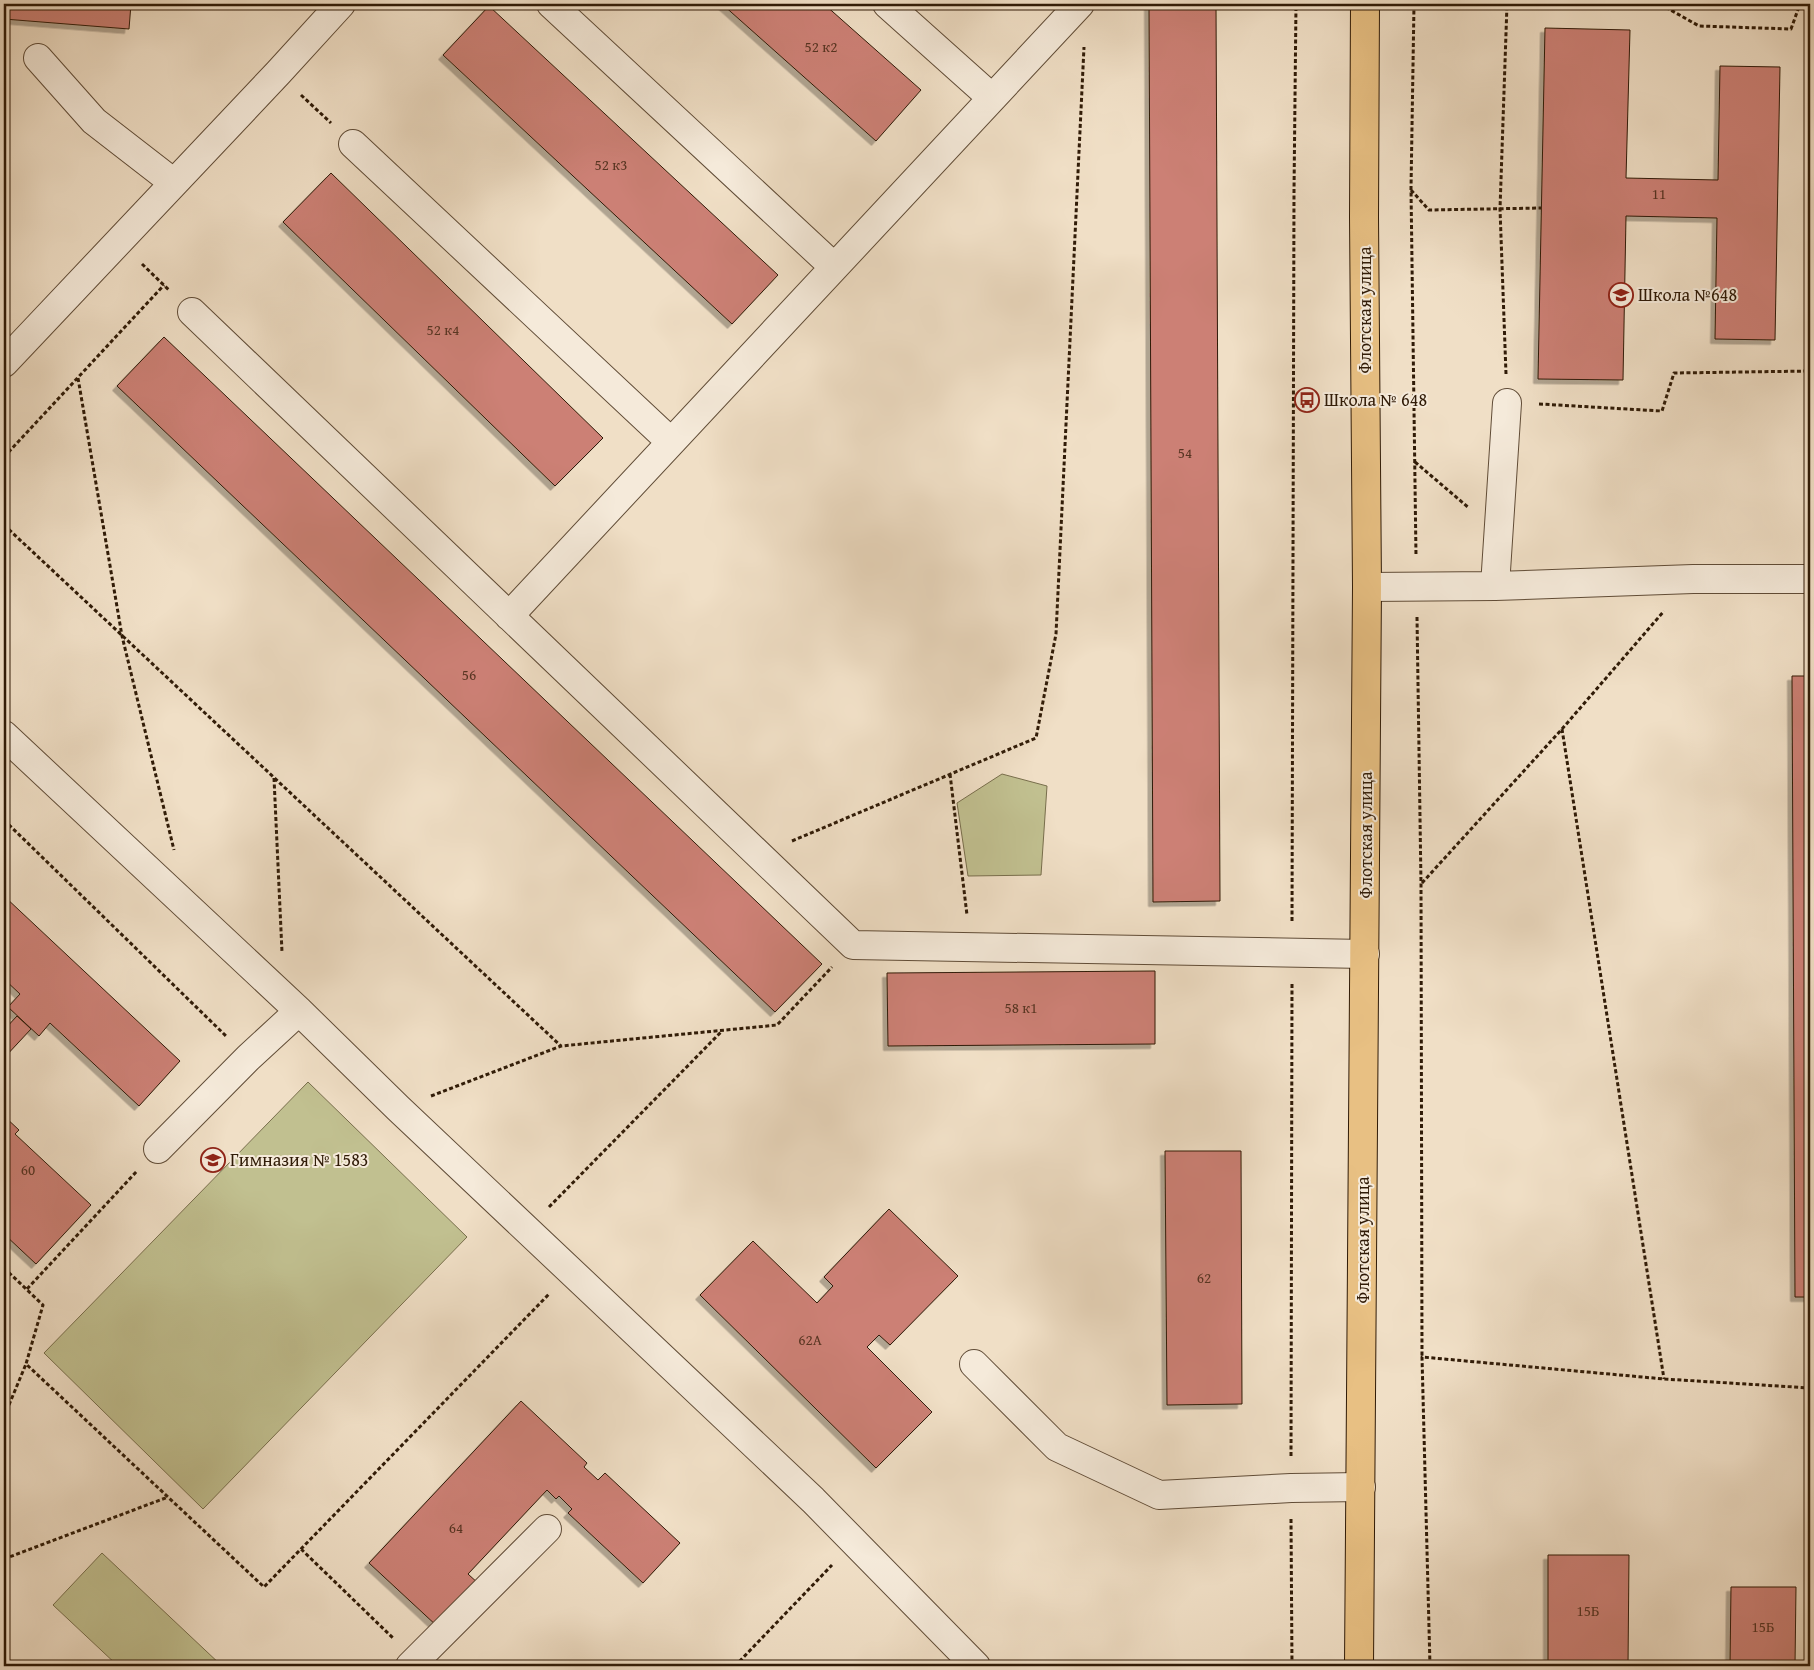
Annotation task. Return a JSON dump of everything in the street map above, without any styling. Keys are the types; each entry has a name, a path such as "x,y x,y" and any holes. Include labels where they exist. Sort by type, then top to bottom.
{"main road":[{"name":"Флотская улица","path":"1359,1666 1368,587 1364,227 1365,4"}],"street":[{"path":"4,364 341,4"},
{"path":"551,4 834,267"},
{"path":"887,4 992,98"},
{"path":"509,616 1080,4"},
{"path":"38,58 94,121 174,183"},
{"path":"354,144 671,442"},
{"path":"192,312 853,945 1365,954"},
{"path":"1495,586 1507,403"},
{"path":"1368,587 1416,588 1692,579 1810,580"},
{"path":"4,735 813,1500 976,1666"},
{"path":"158,1149 248,1058 291,1005"},
{"path":"974,1364 1057,1446 1159,1495 1291,1488 1361,1487"},
{"path":"413,1663 547,1529"}],"path":[{"path":"1292,1666 1292,954 1296,4"},
{"path":"1414,4 1410,189 1421,884 1422,1357 1430,1666"},
{"path":"1506,4 1500,209 1507,403 1662,411 1674,373 1810,372"},
{"path":"1660,4 1699,26 1791,28 1800,4"},
{"path":"759,855 1036,738 1056,634 1084,43"},
{"path":"300,94 354,144"},
{"path":"1410,189 1429,210 1541,208"},
{"path":"139,261 192,312"},
{"path":"4,457 164,285"},
{"path":"78,378 122,636 175,854"},
{"path":"1414,461 1499,535"},
{"path":"4,525 561,1046"},
{"path":"1421,884 1562,729 1692,579"},
{"path":"1562,729 1664,1379"},
{"path":"950,774 971,947"},
{"path":"274,778 291,1005"},
{"path":"4,820 248,1058"},
{"path":"398,1108 561,1046 776,1025 853,945"},
{"path":"527,1229 722,1031"},
{"path":"27,1288 158,1149"},
{"path":"4,1268 43,1305 26,1364 4,1417"},
{"path":"26,1364 264,1587 570,1271"},
{"path":"1422,1357 1664,1379 1810,1388"},
{"path":"4,1559 168,1497"},
{"path":"735,1666 855,1541"},
{"path":"301,1549 413,1663"}],"shaded area":[{"path":"1002,774 1047,786 1041,875 968,876 957,803"},
{"path":"308,1082 467,1237 203,1509 44,1353"},
{"path":"102,1553 222,1666 118,1666 53,1605"}],"building":[{"path":"4,4 131,4 129,29 4,19"},
{"path":"722,4 824,4 921,90 876,141"},
{"path":"1149,4 1216,4 1220,901 1153,902"},
{"path":"489,6 778,275 732,324 443,55"},
{"path":"1545,28 1630,30 1626,178 1718,180 1720,66 1780,67 1775,340 1715,339 1717,218 1626,216 1623,380 1538,379"},
{"path":"331,173 603,438 555,486 283,222"},
{"path":"164,337 822,964 775,1012 117,386"},
{"path":"1792,676 1810,676 1810,1297 1795,1297"},
{"path":"4,896 180,1061 139,1106 50,1023 39,1036 8,1007 20,994 4,979"},
{"path":"1155,971 1155,1044 888,1046 887,973"},
{"path":"17,1016 31,1029 4,1058 4,1030"},
{"path":"4,1116 19,1130 15,1134 91,1205 36,1264 4,1234"},
{"path":"1165,1151 1241,1151 1242,1404 1167,1405"},
{"path":"889,1209 958,1276 890,1345 879,1335 867,1347 932,1412 876,1468 700,1295 753,1241 817,1303 833,1286 824,1277"},
{"path":"521,1401 587,1463 584,1467 598,1480 605,1473 680,1543 643,1583 568,1513 572,1509 559,1496 556,1499 547,1490 468,1574 479,1584 438,1627 369,1563"},
{"path":"1548,1555 1629,1555 1628,1666 1548,1666"},
{"path":"1731,1587 1796,1587 1795,1666 1730,1666"}],"place":[{"name":"Школа №648","path":"1621,295"},
{"name":"Школа № 648","path":"1307,400"},
{"name":"Гимназия № 1583","path":"213,1160"}]}
